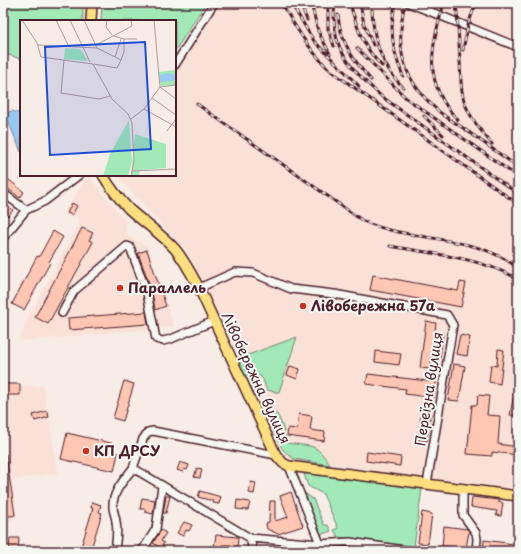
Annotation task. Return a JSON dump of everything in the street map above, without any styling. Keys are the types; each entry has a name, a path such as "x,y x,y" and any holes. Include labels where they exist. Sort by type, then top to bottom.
{"main road":[{"path":"91,20 92,3"},
{"name":"Лівобережна вулиця","path":"104,176 112,189 128,208 164,238 188,268 199,288 276,455 283,463 289,466"},
{"path":"289,466 518,496"}],"street":[{"path":"176,63 214,3"},
{"path":"410,3 518,47"},
{"path":"3,238 26,210 45,201 78,176"},
{"path":"3,194 26,210"},
{"path":"62,313 74,291 127,246 130,248 147,293 156,339 171,339 214,321"},
{"name":"Переїзна вулиця","path":"199,288 235,272 253,273 291,289 334,294 446,315 453,325 427,484"},
{"path":"115,551 117,524 113,506 119,487 133,468 143,439 148,432 153,431 276,455"},
{"path":"289,466 322,548"},
{"path":"133,468 250,538 322,548 350,542 396,550 412,551"},
{"path":"142,551 156,529 162,486"},
{"path":"462,488 463,515 476,533 476,551"},
{"path":"250,538 253,551"}],"shaded area":[{"path":"210,3 518,3 518,492 289,461 189,254 117,176 176,176 176,56"},
{"path":"89,176 126,222 125,235 147,247 174,327 19,341 29,316 79,223 77,216 63,215"},
{"path":"3,386 43,386 58,473 12,480 17,516 3,527"}],"green space":[{"path":"3,3 83,3 83,20 20,20 20,59 3,53"},
{"path":"102,3 206,3 176,49 176,20 101,20"},
{"path":"297,337 279,392 267,390 262,378 259,375 257,375 256,378 258,388 252,388 237,359"},
{"path":"264,406 274,410 280,420 287,443 317,449 321,452 330,465 294,459 283,450 262,407"},
{"path":"303,471 422,488 414,547 338,537 334,530 338,528 323,494 308,486"},
{"path":"302,491 313,499 324,525 328,525 331,531 320,535"}],"water":[{"path":"12,111 20,114 20,150 6,116"}],"building":[{"path":"3,175 24,192 20,198 3,185"},
{"path":"72,203 77,206 72,215 67,213"},
{"path":"7,206 13,210 8,216 3,212"},
{"path":"82,228 93,233 89,240 93,242 48,324 35,317"},
{"path":"53,231 63,237 24,310 12,304 37,256 39,257"},
{"path":"147,250 166,306 155,310 152,291 138,253"},
{"path":"373,275 458,291 460,282 466,283 461,307 370,290"},
{"path":"146,312 148,324 69,330 68,318"},
{"path":"426,321 436,323 435,332 443,333 440,358 432,357 430,369 420,368"},
{"path":"460,335 470,337 467,356 456,354"},
{"path":"498,349 504,350 500,384 489,382 491,365 497,366"},
{"path":"376,351 401,354 399,365 375,362"},
{"path":"454,364 465,366 459,401 448,400"},
{"path":"290,366 300,369 297,379 287,375"},
{"path":"368,374 436,382 434,398 405,394 406,389 366,384"},
{"path":"124,381 134,384 123,421 113,418"},
{"path":"516,382 518,382 518,416 510,415"},
{"path":"3,384 20,384 20,395 3,395"},
{"path":"478,395 489,396 487,415 500,416 498,444 518,447 518,455 492,452 492,456 467,454 472,405 477,405"},
{"path":"422,408 431,409 427,441 418,440"},
{"path":"47,411 49,417 35,421 33,415"},
{"path":"299,414 312,416 310,430 325,432 324,441 287,436 288,428 297,429"},
{"path":"67,433 115,444 114,452 118,453 114,471 61,459"},
{"path":"367,452 401,457 400,466 366,461"},
{"path":"3,454 6,454 15,515 5,517 3,504"},
{"path":"180,462 189,465 187,470 184,469 183,472 177,470"},
{"path":"197,468 202,469 200,478 194,477"},
{"path":"251,482 256,483 254,494 249,493"},
{"path":"200,491 221,497 219,504 198,497"},
{"path":"291,492 303,526 278,534 267,529 266,523 269,522 270,501 275,501 275,521 288,517 280,496"},
{"path":"166,496 170,496 166,513 163,513"},
{"path":"472,497 499,500 498,502 503,503 501,516 496,515 497,511 471,507"},
{"path":"142,498 155,500 153,514 145,512 145,509 140,509"},
{"path":"237,500 250,502 248,510 236,509"},
{"path":"92,502 101,505 99,512 102,513 91,549 81,547 93,508 91,508"},
{"path":"422,512 432,514 428,544 418,543"},
{"path":"184,522 192,525 189,531 186,530 183,536 177,533"},
{"path":"444,526 467,529 469,531 466,549 442,546"},
{"path":"161,530 166,533 161,541 164,543 161,548 153,543"},
{"path":"216,535 238,537 237,549 231,549 231,545 222,545 222,548 214,547"},
{"path":"10,538 19,538 18,551 9,551"},
{"path":"484,540 514,544 513,551 483,551"}],"railway":[{"path":"281,3 316,56 331,71 518,204"},
{"path":"291,3 314,41 359,86"},
{"path":"300,3 307,20"},
{"path":"311,3 318,31 330,54"},
{"path":"328,3 328,29 334,46"},
{"path":"335,3 335,33 339,45 344,56 360,76 381,96 518,194"},
{"path":"350,3 355,20 366,45 382,66"},
{"path":"360,3 364,24 373,45"},
{"path":"396,3 392,22 392,31 394,49 403,76"},
{"path":"405,3 402,19 401,47 408,73 415,85 441,114 518,167"},
{"path":"444,3 439,19 433,50 434,79 447,106 458,120"},
{"path":"456,3 461,86 464,101 473,119 492,144"},
{"path":"463,50 468,25 476,3"},
{"path":"372,10 374,31 380,52 389,71 403,87"},
{"path":"338,15 339,25 349,50 359,66 371,80"},
{"path":"357,48 406,98 518,177"},
{"path":"197,104 363,221 402,233 482,249 501,257 518,268"},
{"path":"424,116 443,135"},
{"path":"390,246 472,261 518,279"}],"place":[{"name":"Параллель","path":"120,288"},
{"name":"Лівобережна 57а","path":"303,306"},
{"name":"КП ДРСУ","path":"86,451"}]}
